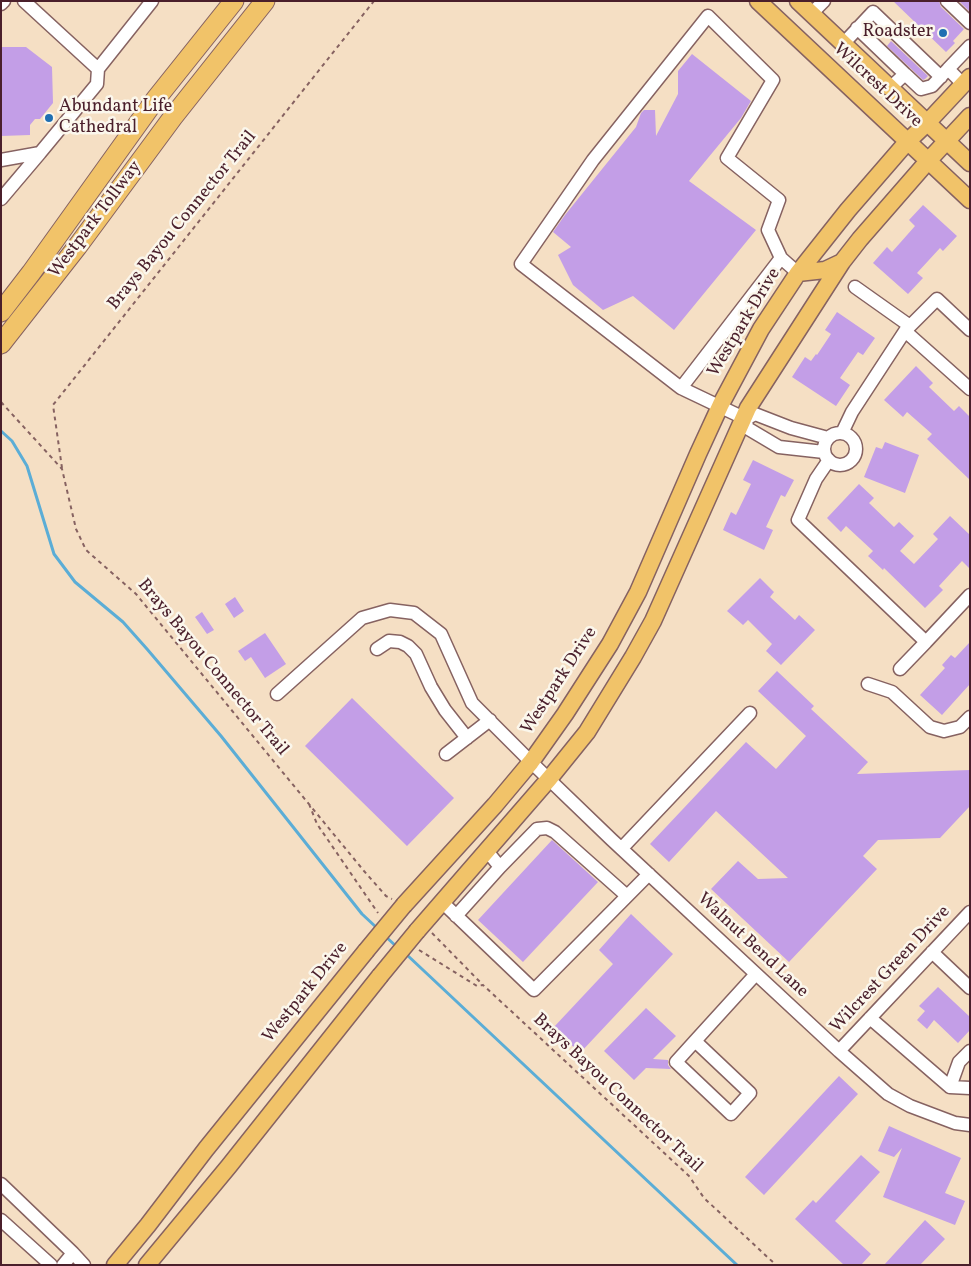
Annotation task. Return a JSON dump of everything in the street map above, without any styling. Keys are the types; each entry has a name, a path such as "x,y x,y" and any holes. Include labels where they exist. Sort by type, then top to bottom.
{"highway":[{"name":"Westpark Tollway","path":"1,312 155,100 234,1"},
{"name":"Westpark Tollway","path":"1,344 77,247 172,117 265,1"}],"main road":[{"name":"Wilcrest Drive","path":"758,1 970,200"},
{"name":"Wilcrest Drive","path":"798,1 970,163"},
{"name":"Westpark Drive","path":"115,1265 206,1149 404,905 495,805 530,762 565,714 610,644 638,592 720,406 761,329 798,273 848,210 907,142 966,80"},
{"path":"147,1265 229,1166 420,927 549,779 587,732 653,621 745,418 790,343 842,262 860,239 970,116"},
{"path":"798,273 825,270 842,262"},
{"path":"666,530 689,540"},
{"path":"610,644 633,657"}],"street":[{"path":"24,1 98,69"},
{"path":"1,199 97,84 98,69 152,1"},
{"path":"812,14 824,1"},
{"path":"947,1 970,23"},
{"path":"843,44 873,12 945,73 966,80"},
{"path":"798,273 781,258 768,230 779,200 727,158 773,80 708,16 593,160 521,264 681,388 745,418 755,414 791,428 828,438"},
{"path":"857,28 921,89 932,86 970,46"},
{"path":"890,88 904,74"},
{"path":"1,160 40,153"},
{"path":"681,388 781,258"},
{"path":"855,287 907,328 970,389"},
{"path":"842,433 852,412 907,328 937,299 970,330"},
{"path":"745,418 748,428 779,447 826,456 835,464 840,465 851,461 856,452 854,441 847,434 842,433 832,435 825,442 826,456 798,520 926,642"},
{"path":"900,669 970,595"},
{"name":"Walnut Bend Lane","path":"277,694 362,618 390,610 414,613 441,634 472,703 530,762 839,1051 888,1094 910,1106 955,1123 970,1124"},
{"path":"377,649 390,642 400,642 408,646 416,654 430,687 467,738"},
{"path":"868,684 892,692 930,727 944,731 960,727 970,716"},
{"path":"622,848 750,713"},
{"path":"446,754 490,720"},
{"path":"456,916 536,829 547,828 555,832 628,896"},
{"path":"486,851 500,867"},
{"path":"442,902 534,990 649,874"},
{"name":"Wilcrest Green Drive","path":"839,1051 970,912"},
{"path":"932,952 970,988"},
{"path":"695,1041 750,1093 731,1114 676,1062 695,1041 756,974"},
{"path":"870,1018 950,1087 970,1088"},
{"path":"950,1087 959,1062 970,1051"},
{"path":"1,1184 84,1265"},
{"path":"1,1220 51,1265"},
{"path":"63,1265 73,1253"}],"path":[{"name":"Brays Bayou Connector Trail","path":"374,1 52,405 62,469 76,529 86,550 136,594 364,871 386,896 404,905"},
{"name":"Brays Bayou Connector Trail","path":"1,402 62,469"},
{"name":"Brays Bayou Connector Trail","path":"309,804 317,824 378,913"},
{"name":"Brays Bayou Connector Trail","path":"420,927 689,1176 704,1198 776,1265"},
{"name":"Brays Bayou Connector Trail","path":"417,949 477,986 483,985"}],"building":[{"path":"893,1 939,1 941,7 964,29 953,41 955,43 946,52"},
{"path":"959,1 970,1 970,12"},
{"path":"891,41 928,76 925,79 923,80 887,46"},
{"path":"1,47 26,47 52,67 53,103 40,119 35,119 30,125 30,135 1,136"},
{"path":"692,54 751,101 741,118 689,181 756,230 674,330 633,296 603,310 573,285 558,255 571,247 553,232 636,127 644,110 655,110 656,136 678,94 678,71"},
{"path":"923,205 957,236 943,251 940,248 917,273 923,278 908,294 873,263 887,247 892,252 915,226 909,220"},
{"path":"837,312 875,338 863,355 858,352 840,378 850,385 836,406 792,377 805,357 811,361 817,355 831,334 825,330"},
{"path":"916,366 933,383 929,387 954,411 959,406 970,417 970,480 927,439 932,434 907,412 903,417 884,400"},
{"path":"885,442 919,455 905,493 864,477 876,447 882,449"},
{"path":"753,460 794,480 785,497 781,495 766,527 773,530 764,550 723,530 731,512 736,515 751,484 743,480"},
{"path":"859,484 874,498 869,503 894,527 899,522 914,536 900,551 914,564 938,539 933,534 950,516 970,535 970,569 962,561 939,586 943,590 925,608 884,568 883,570 868,556 873,551 846,526 841,532 827,518"},
{"path":"760,578 774,592 770,597 795,620 799,615 815,630 781,665 766,651 772,644 748,620 743,625 727,611"},
{"path":"235,597 244,611 234,618 225,604"},
{"path":"202,612 214,630 207,634 195,617"},
{"path":"265,633 286,664 265,678 251,657 245,661 238,651"},
{"path":"970,642 970,684 942,715 920,695 945,668 942,665 951,655 955,658"},
{"path":"777,671 814,706 811,709 868,762 857,774 970,770 970,806 940,838 878,840 863,856 877,869 789,962 711,889 738,861 758,879 788,878 716,811 669,862 650,844 746,742 776,769 806,736 758,691"},
{"path":"352,698 454,798 407,846 305,746"},
{"path":"552,840 598,882 523,962 478,920"},
{"path":"631,914 673,954 580,1053 553,1028 613,964 599,950"},
{"path":"938,987 970,1017 970,1030 958,1043 934,1020 927,1029 917,1020 925,1011 919,1006"},
{"path":"646,1008 676,1036 653,1059 668,1060 668,1065 671,1069 646,1068 634,1080 604,1051"},
{"path":"839,1076 858,1094 764,1195 745,1177"},
{"path":"889,1126 961,1158 945,1193 965,1201 955,1225 883,1197 902,1148 894,1157 878,1151"},
{"path":"861,1155 880,1172 835,1221 871,1254 861,1265 844,1265 795,1219 813,1200 816,1203"},
{"path":"925,1220 945,1239 920,1265 884,1265"}],"waterway":[{"path":"1,431 12,441 27,466 54,554 75,582 123,622 147,649 221,736 362,914 377,928"},
{"path":"385,936 397,947"},
{"path":"406,954 737,1265"}],"place":[{"name":"Roadster","path":"943,33"},
{"name":"Abundant Life Cathedral","path":"49,118"}]}
